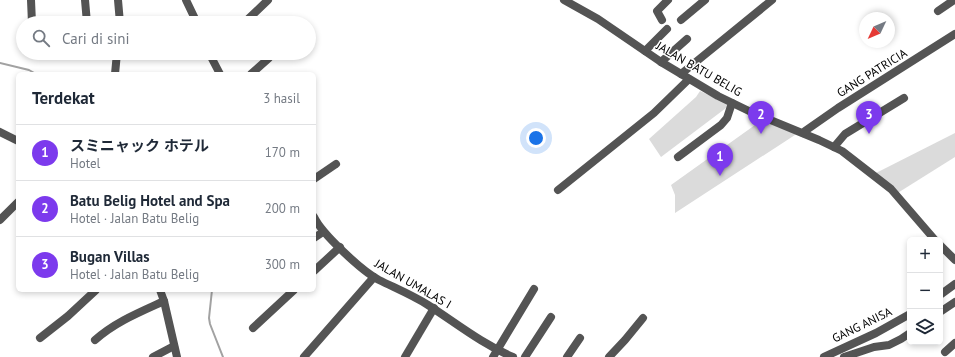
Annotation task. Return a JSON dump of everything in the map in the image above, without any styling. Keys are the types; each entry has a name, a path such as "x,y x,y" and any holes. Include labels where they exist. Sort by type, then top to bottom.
{"street":[{"path":"31,0 32,16"},
{"path":"85,0 86,16"},
{"path":"118,0 119,16"},
{"path":"186,0 194,16"},
{"path":"251,16 268,0"},
{"path":"662,20 657,11 668,0"},
{"path":"681,20 705,0"},
{"path":"681,74 772,0"},
{"path":"938,11 954,0"},
{"name":"JALAN BATU BELIG","path":"569,1 661,62 732,103 842,151 892,189 932,237"},
{"path":"645,51 667,29"},
{"name":"GANG PATRICIA","path":"803,133 838,108 955,34"},
{"path":"661,62 687,39"},
{"path":"115,72 116,60"},
{"path":"213,60 219,72"},
{"path":"253,72 267,60"},
{"path":"558,190 654,113 689,79"},
{"path":"834,147 845,134 904,98"},
{"path":"678,157 721,125 727,118 732,103"},
{"path":"0,132 16,140"},
{"path":"316,178 336,164"},
{"path":"0,220 16,204"},
{"name":"JALAN UMALAS I","path":"316,220 323,232 374,277 416,297 434,308 494,353 513,357"},
{"path":"316,237 323,232"},
{"path":"316,269 340,247"},
{"path":"943,248 955,260"},
{"path":"304,357 374,277"},
{"path":"943,294 955,284"},
{"path":"494,353 534,289"},
{"path":"40,338 94,292"},
{"path":"161,292 177,357"},
{"path":"253,328 292,292"},
{"path":"95,340 109,329 123,321 164,301"},
{"path":"943,310 955,302"},
{"path":"405,357 434,308"},
{"name":"GANG ANISA","path":"824,357 876,333 907,316"},
{"path":"525,357 551,317"},
{"path":"609,357 643,318"},
{"path":"844,357 874,347 889,345 907,335"},
{"path":"567,357 580,338"},
{"path":"945,352 955,343"},
{"path":"153,357 174,346"}],"shaded area":[{"path":"700,91 730,105 661,157 649,139 696,97"},
{"path":"762,120 798,133 675,213 675,195 671,185"},
{"path":"955,133 955,157 896,194 872,175"}],"waterway":[{"path":"0,63 32,72"},
{"path":"212,292 209,318 210,324 223,357"}],"place":[{"name":"Batu Belig Hotel and Spa","path":"761,134"},
{"name":"Bugan Villas","path":"869,134"},
{"name":"スミニャック ホテル","path":"720,176"}]}
